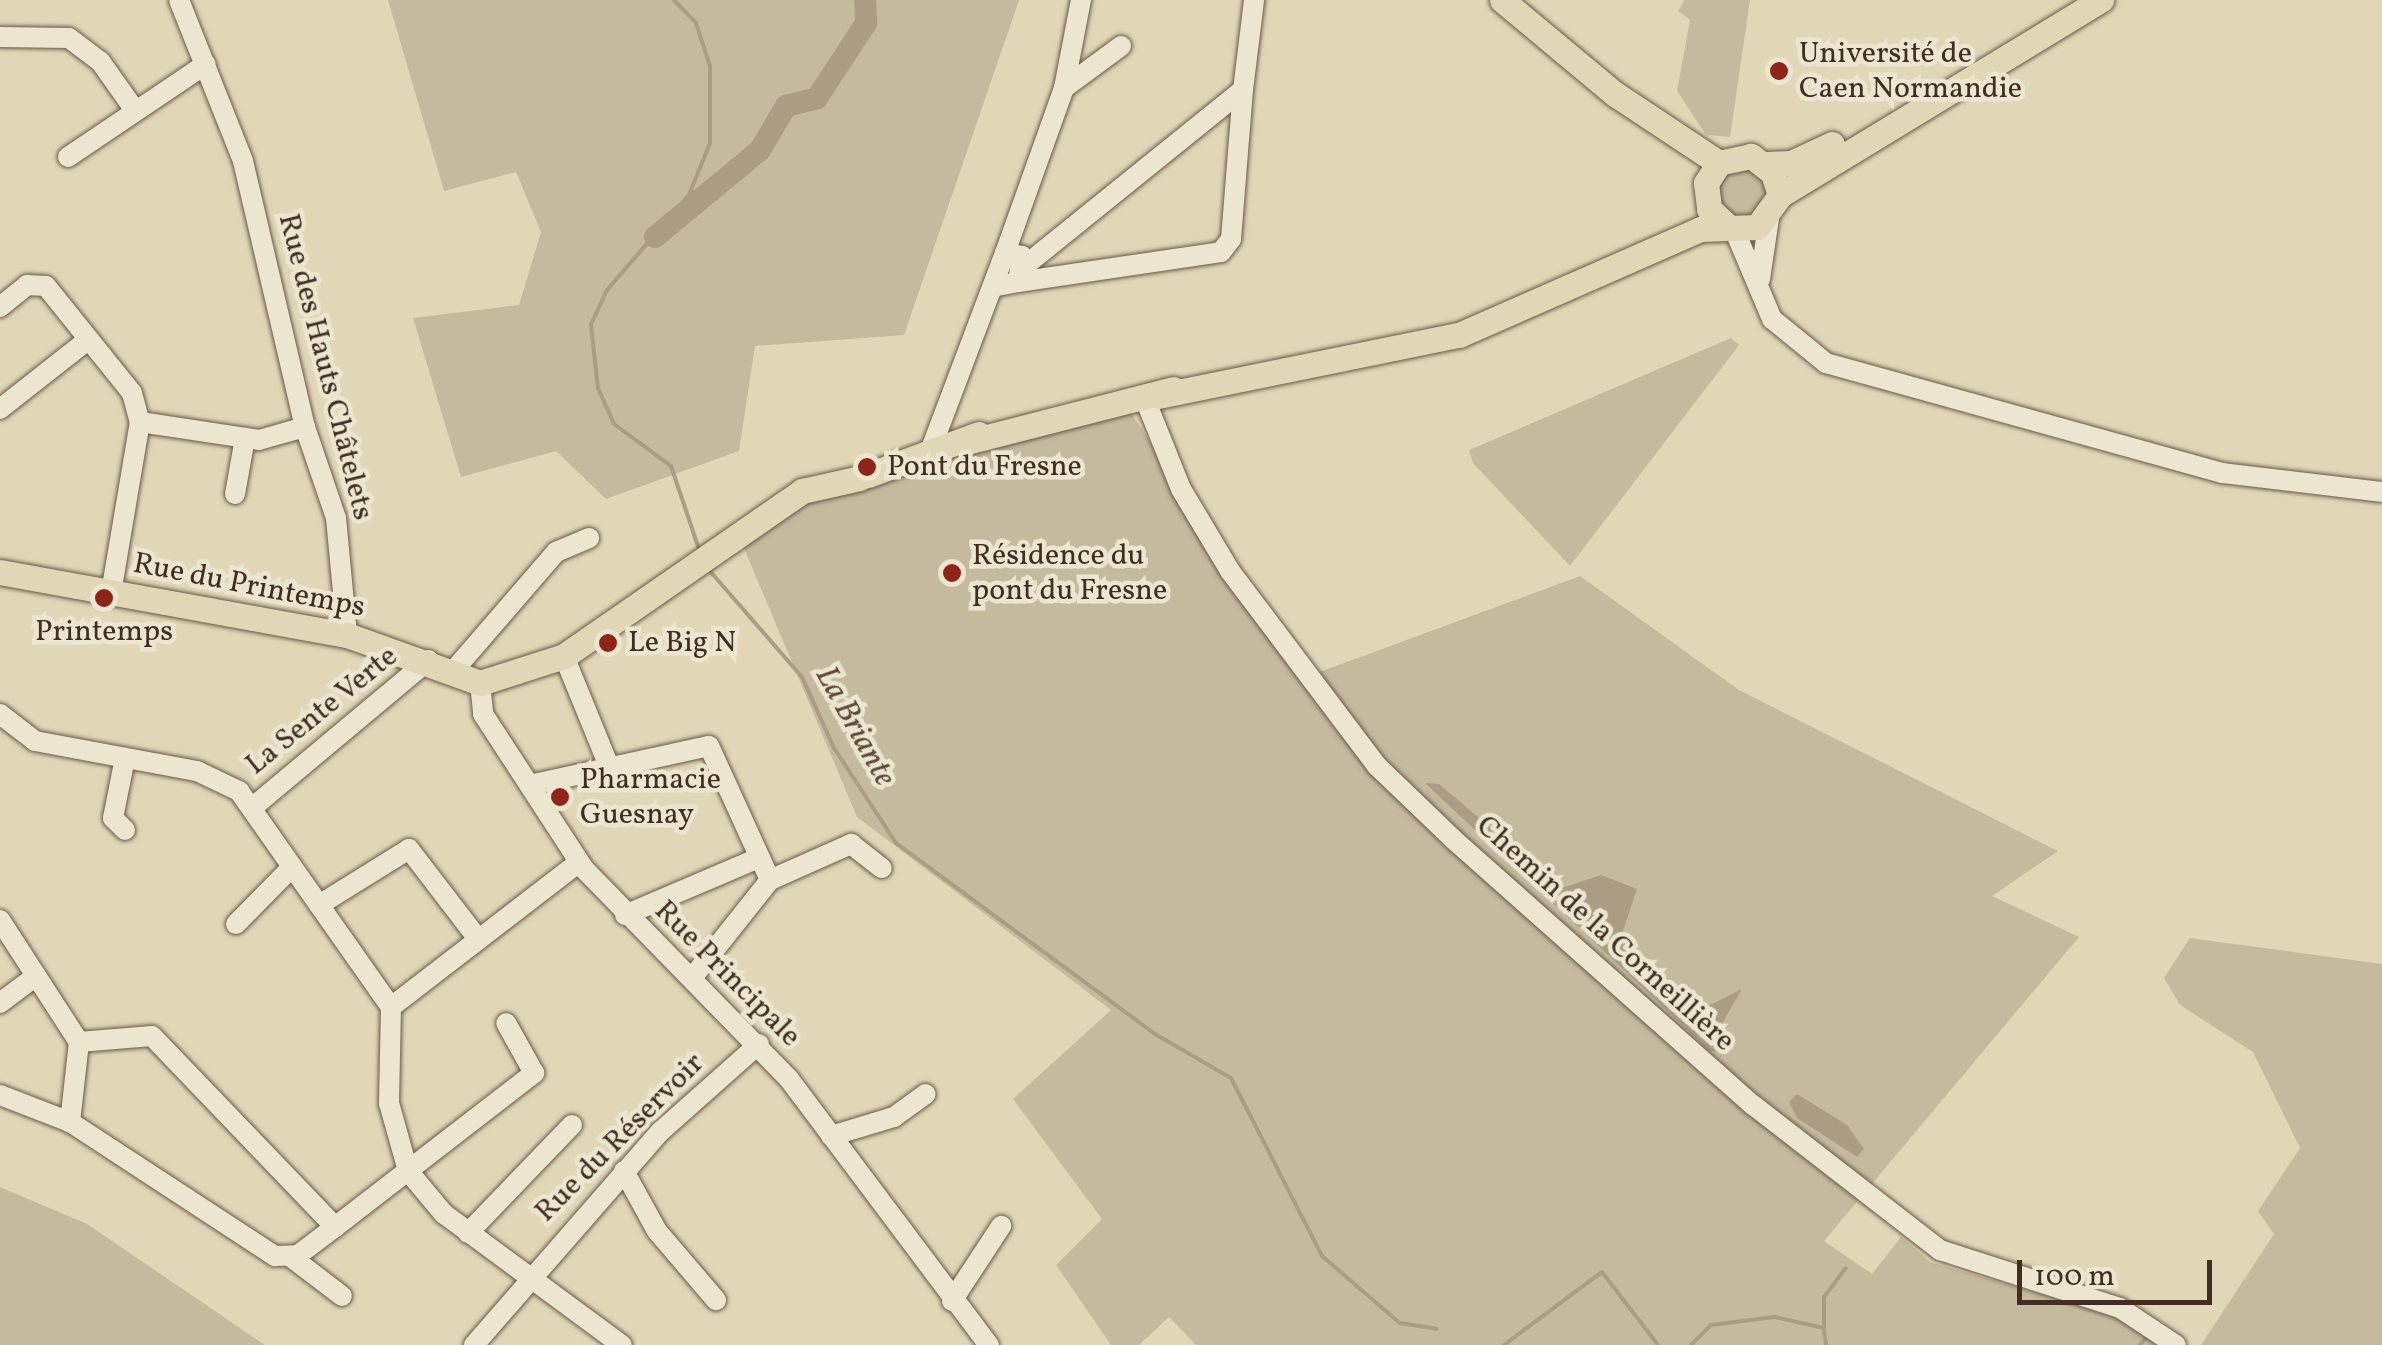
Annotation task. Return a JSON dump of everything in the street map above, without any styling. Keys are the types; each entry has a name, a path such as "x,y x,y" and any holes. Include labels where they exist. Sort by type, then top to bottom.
{"main road":[{"path":"1502,0 1530,30 1710,181 1730,227"},
{"path":"480,683 564,656 802,491 864,477 971,439 1147,399 1384,353 1524,310 1730,227 1774,207 2101,0"},
{"path":"1524,310 1745,155 1765,164 1792,163 1986,72"},
{"path":"1765,164 1774,207"},
{"name":"Rue du Printemps","path":"0,572 347,635 455,669 480,683"}],"street":[{"name":"Rue des Hauts Châtelets","path":"180,0 243,161 304,427 336,518 347,635"},
{"path":"1014,277 1006,252 1064,88 1081,0"},
{"path":"1014,277 1220,252 1231,239 1254,0"},
{"path":"0,37 69,38 100,60 134,109"},
{"path":"1064,88 1121,46"},
{"path":"68,157 206,64"},
{"path":"929,454 1014,277 1243,90"},
{"path":"1762,300 1774,207"},
{"path":"1730,227 1762,300 1802,351 1940,402 2223,474 2382,492"},
{"path":"1006,252 1014,277"},
{"path":"0,307 42,284 132,392 140,422 111,592"},
{"path":"0,409 89,338"},
{"path":"956,399 971,439"},
{"name":"Chemin de la Corneillière","path":"1147,399 1181,489 1230,571 1378,766 1453,839 1752,1105 1929,1242 2120,1308 2176,1345"},
{"path":"140,422 245,438 304,427"},
{"path":"235,494 245,438"},
{"path":"455,669 556,552 589,538"},
{"path":"564,656 609,766"},
{"name":"La Sente Verte","path":"253,807 430,660"},
{"name":"Rue Principale","path":"480,683 484,714 579,862 626,916 759,1044 989,1345"},
{"path":"0,714 36,741 219,779 253,807 392,1007 389,1103 408,1171 468,1233 621,1345"},
{"path":"530,785 709,746 756,859 770,880"},
{"path":"125,758 113,818 125,830"},
{"path":"692,978 770,880 851,844 882,868"},
{"path":"319,905 409,849 478,939"},
{"path":"626,916 756,859"},
{"path":"392,1007 579,862"},
{"path":"236,924 292,866"},
{"path":"0,920 79,1042 70,1122"},
{"path":"0,1003 36,976"},
{"path":"292,1258 534,1072 506,1024"},
{"path":"79,1042 152,1036 335,1226"},
{"name":"Rue du Réservoir","path":"474,1345 526,1277 624,1171 759,1044"},
{"path":"831,1136 894,1117 926,1094"},
{"path":"0,1095 70,1122 276,1256 292,1258 342,1296"},
{"path":"468,1233 572,1125"},
{"path":"624,1171 658,1230 716,1300"},
{"path":"952,1301 1000,1226"}],"shaded area":[{"path":"388,0 1019,0 904,335 755,346 739,451 606,499 556,451 461,477 413,318 519,305 541,232 516,172 444,191"},
{"path":"1684,0 1750,0 1730,137 1706,135 1677,91 1690,20 1678,11"},
{"path":"1739,165 1765,175 1770,202 1741,222 1718,208 1717,181"},
{"path":"1731,338 1739,345 1570,566 1473,463 1469,450"},
{"path":"1129,410 1306,677 1580,576 1739,690 2058,851 1992,896 2079,937 1824,1241 1872,1274 1901,1237 1930,1262 2130,1320 2160,1345 1196,1345 1169,1317 1139,1345 1111,1345 1056,1265 1102,1219 1013,1099 1111,1010 857,817 738,534 812,495"},
{"path":"1425,783 1439,784 1562,888 1601,875 1637,889 1621,937 1702,1009 1742,989 1719,1029 1727,1053 1710,1051"},
{"path":"2190,938 2382,964 2382,1345 2201,1345 2274,1234 2258,1211 2300,1148 2253,1052 2180,1005 2164,978"},
{"path":"1797,1094 1847,1125 1864,1149 1857,1157 1797,1118 1789,1102"},
{"path":"0,1187 87,1224 265,1345 0,1345"}],"waterway":[{"name":"La Briante","path":"674,0 696,23 710,66 710,143 689,195 607,290 591,325 598,388 614,424 671,466 700,552"},
{"path":"655,237 760,150 786,106 817,98 866,23 865,0"},
{"name":"La Briante","path":"709,570 802,677 834,748 896,843 1155,1034 1231,1078 1322,1256 1400,1323 1437,1329"},
{"path":"1691,1345 1711,1325 1775,1317 1824,1328 1824,1297 1846,1268"},
{"path":"1504,1345 1602,1272 1658,1345"},
{"path":"1824,1330 1826,1345"},
{"path":"2140,1345 2145,1339"}],"place":[{"name":"Université de Caen Normandie","path":"1779,71"},
{"name":"Pont du Fresne","path":"867,467"},
{"name":"Résidence du pont du Fresne","path":"952,573"},
{"name":"Printemps","path":"104,598"},
{"name":"Le Big N","path":"608,643"},
{"name":"Pharmacie Guesnay","path":"560,797"}]}
